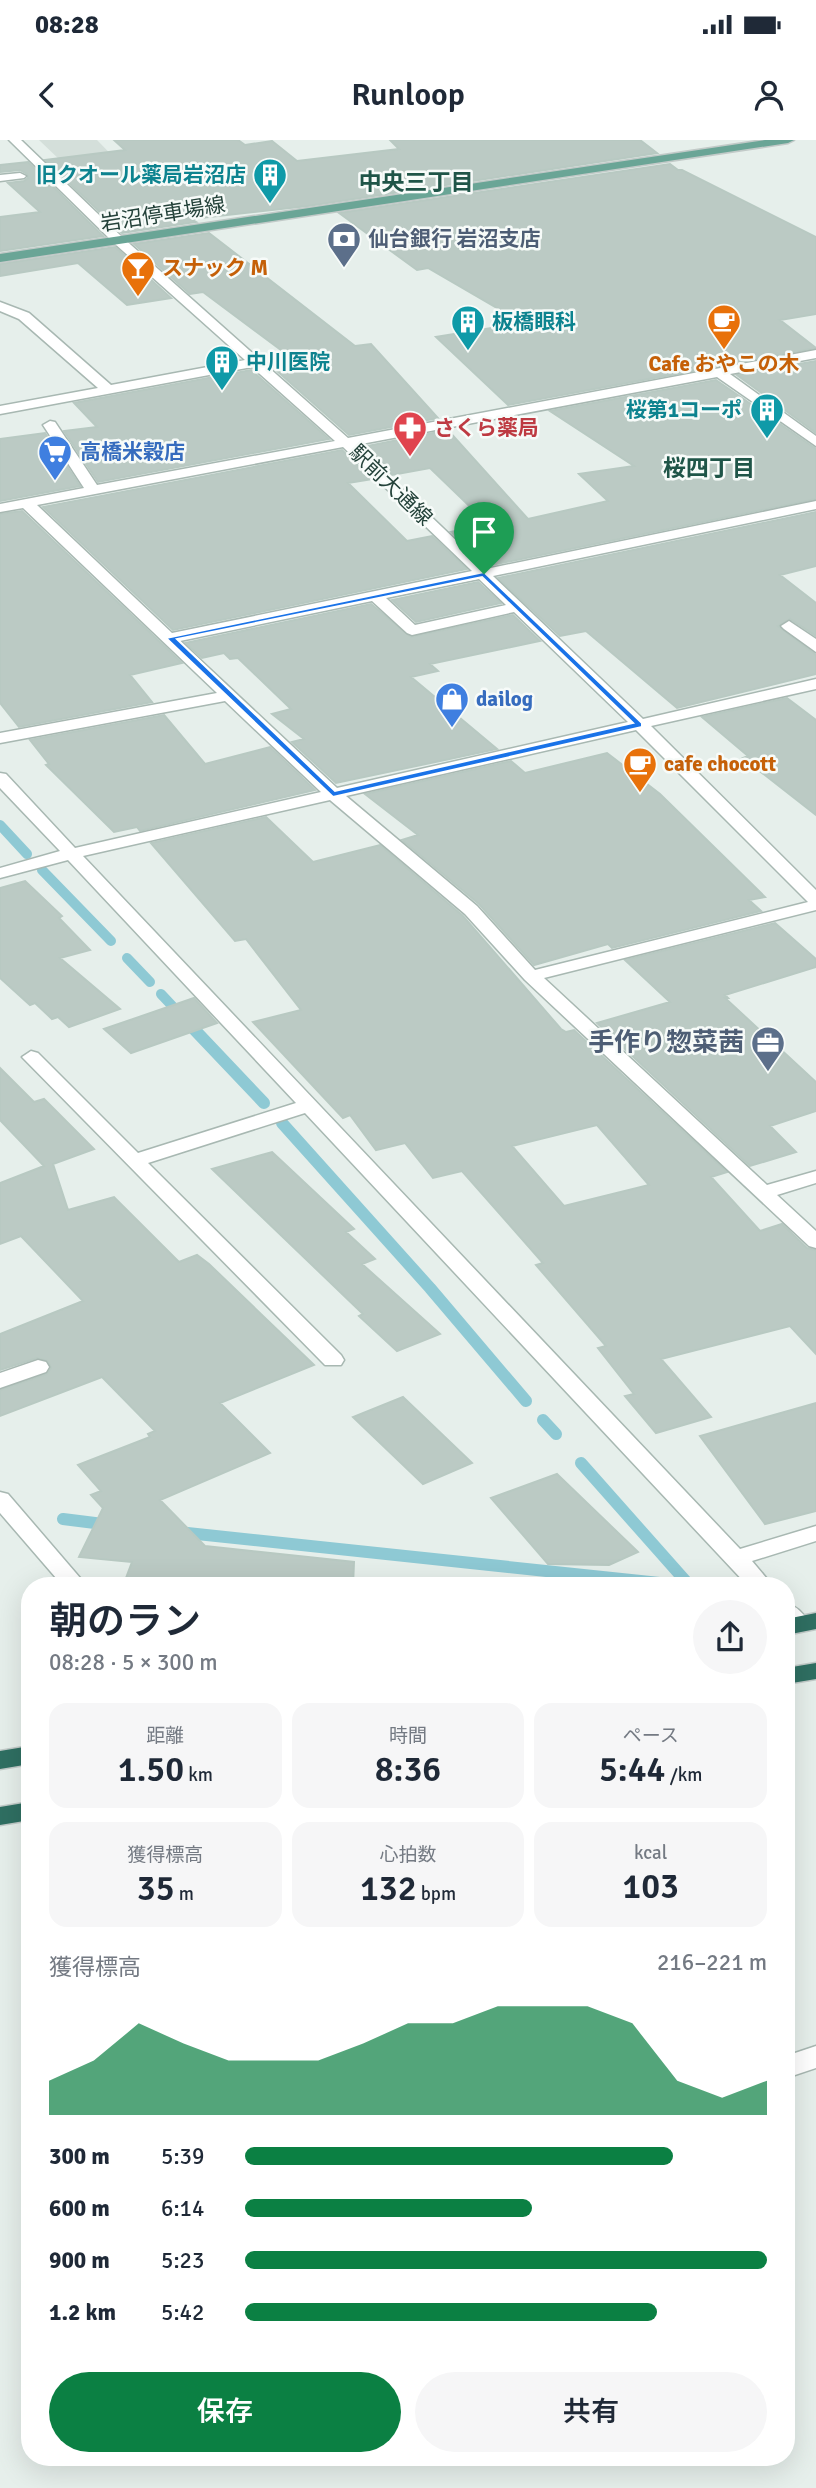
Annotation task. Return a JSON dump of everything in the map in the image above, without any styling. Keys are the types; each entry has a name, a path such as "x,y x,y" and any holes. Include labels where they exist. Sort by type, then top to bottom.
{"highway":[{"path":"795,1674 816,1671"},
{"path":"0,1760 21,1756"},
{"path":"0,1815 21,1812"}],"main road":[{"name":"岩沼停車場線","path":"0,258 741,143 788,140"}],"street":[{"name":"駅前大通線","path":"15,140 118,240 345,442 484,574 729,811 816,903"},
{"path":"0,178 20,176"},
{"path":"0,306 24,316 109,390"},
{"path":"0,508 816,354"},
{"path":"0,410 256,362"},
{"path":"719,372 816,442"},
{"path":"50,425 93,490"},
{"path":"26,503 333,794 471,910 531,976 816,1241"},
{"path":"170,638 816,506"},
{"path":"376,597 412,631 516,607"},
{"path":"789,626 816,647"},
{"path":"4,867 816,684"},
{"path":"0,738 230,695"},
{"path":"0,778 754,1577"},
{"path":"531,976 816,903"},
{"path":"30,1057 333,1360"},
{"path":"134,1161 309,1105"},
{"path":"762,1193 816,1177"},
{"path":"0,1381 38,1367"},
{"path":"0,1499 68,1577"},
{"path":"736,1558 816,1533"},
{"path":"795,2064 816,2057"}],"shaded area":[{"path":"39,140 97,140 131,175 83,182"}],"building":[{"path":"114,140 238,140 245,145 272,141 297,161 399,149 390,140 640,140 657,153 308,206 191,219 196,222 122,233 45,160 125,150"},
{"path":"28,162 103,236 0,251 0,217 40,212 8,183 24,181 28,178 27,174 20,170 0,172 0,165"},
{"path":"670,164 816,237 816,314 780,320 816,348 508,405 436,337 523,323 428,268 417,270 339,213"},
{"path":"209,233 355,346 371,344 438,418 349,435 268,363 293,359 203,292 190,294 134,244"},
{"path":"115,247 171,298 127,305 78,263 0,276 0,264"},
{"path":"816,361 816,433 737,375"},
{"path":"251,370 329,439 98,482 64,431 97,427 74,403"},
{"path":"716,380 816,449 816,499 487,566 451,532 489,525 430,468 392,475 362,447 448,430 528,519 608,501 579,474 634,466 550,411"},
{"path":"45,433 80,486 0,501 0,439"},
{"path":"342,450 372,479 348,483 407,541 432,536 467,569 173,630 43,507"},
{"path":"22,511 182,663 130,675 152,702 19,727 0,703 0,514"},
{"path":"816,512 816,566 780,575 816,603 816,636 790,619 778,626 816,655 816,674 677,708 586,631 560,636 498,578"},
{"path":"478,582 501,603 416,622 392,600"},
{"path":"371,604 411,637 513,615 540,641 430,664 438,671 411,677 497,749 336,783 292,742 304,739 272,714 291,709 238,658 230,659 224,653 202,658 185,643"},
{"path":"787,698 816,720 816,815 743,758 748,756 702,717"},
{"path":"164,715 205,764 270,747 315,790 140,831 137,827 114,832 46,765 49,764 30,740"},
{"path":"607,753 660,794 765,897 749,900 761,911 612,948 608,944 534,965 479,904 402,840 418,835 365,794 511,761 525,773"},
{"path":"266,817 313,862 380,845 463,916 561,1029 566,1032 574,1030 727,1172 711,1177 760,1231 782,1224 807,1248 816,1250 816,1354 790,1326 661,1359 711,1417 656,1433 625,1396 634,1394 598,1348 606,1346 536,1265 543,1263 462,1171 433,1178 405,1143 376,1150 350,1115 343,1118 253,1022 301,1010 246,939 235,941 151,843","holes":["597,1125 649,1185 564,1206 512,1146"]},
{"path":"25,881 62,916 59,918 90,950 60,958 120,1009 69,1027 58,1017 52,1019 35,1003 30,1005 0,978 0,888"},
{"path":"775,923 816,959 816,967 725,995 728,998 725,998 816,1082 816,1111 770,1126 796,1152 750,1166 597,1023 670,1002 625,960"},
{"path":"194,998 217,1023 131,1053 104,1029"},
{"path":"0,1068 34,1102 44,1099 94,1149 53,1164 68,1210 114,1197 179,1262 197,1255 209,1264 314,1365 220,1403 270,1453 160,1500 205,1546 354,1562 353,1577 126,1577 132,1562 79,1557 103,1508 91,1495 101,1491 78,1465 150,1437 148,1434 155,1431 102,1377 0,1416 0,1390 47,1374 51,1368 48,1361 37,1358 0,1370 0,1334 83,1301 21,1236 0,1244 0,1183 44,1166 0,1120"},
{"path":"272,1152 354,1229 346,1232 375,1259 362,1264 440,1334 397,1351 359,1316 363,1314 212,1169"},
{"path":"403,1397 472,1463 423,1484 353,1417"},
{"path":"816,1403 816,1511 765,1524 700,1436"},
{"path":"557,1474 638,1552 609,1565 548,1564 491,1498"}],"waterway":[{"path":"0,825 27,854"},
{"path":"42,870 111,941"},
{"path":"127,958 150,982"},
{"path":"161,994 193,1028"},
{"path":"191,1026 264,1103"},
{"path":"282,1123 430,1288 526,1401"},
{"path":"543,1420 556,1434"},
{"path":"581,1463 682,1577"},
{"path":"63,1519 111,1525"},
{"path":"178,1532 603,1577"}],"place":[{"name":"旧クオール薬局岩沼店","path":"270,205"},
{"name":"仙台銀行 岩沼支店","path":"344,269"},
{"name":"スナック M","path":"138,298"},
{"name":"Cafe おやこの木","path":"724,351"},
{"name":"板橋眼科","path":"468,352"},
{"name":"中川医院","path":"222,392"},
{"name":"桜第1コーポ","path":"767,440"},
{"name":"さくら薬局","path":"410,458"},
{"name":"高橋米穀店","path":"55,482"},
{"name":"dailog","path":"452,729"},
{"name":"cafe chocott","path":"640,794"},
{"name":"手作り惣菜茜","path":"768,1073"}],"district":[{"name":"中央三丁目","path":"416,182"},
{"name":"桜四丁目","path":"709,468"}],"route":[{"path":"484,574 639,725 333,794 170,638 484,574"}]}
